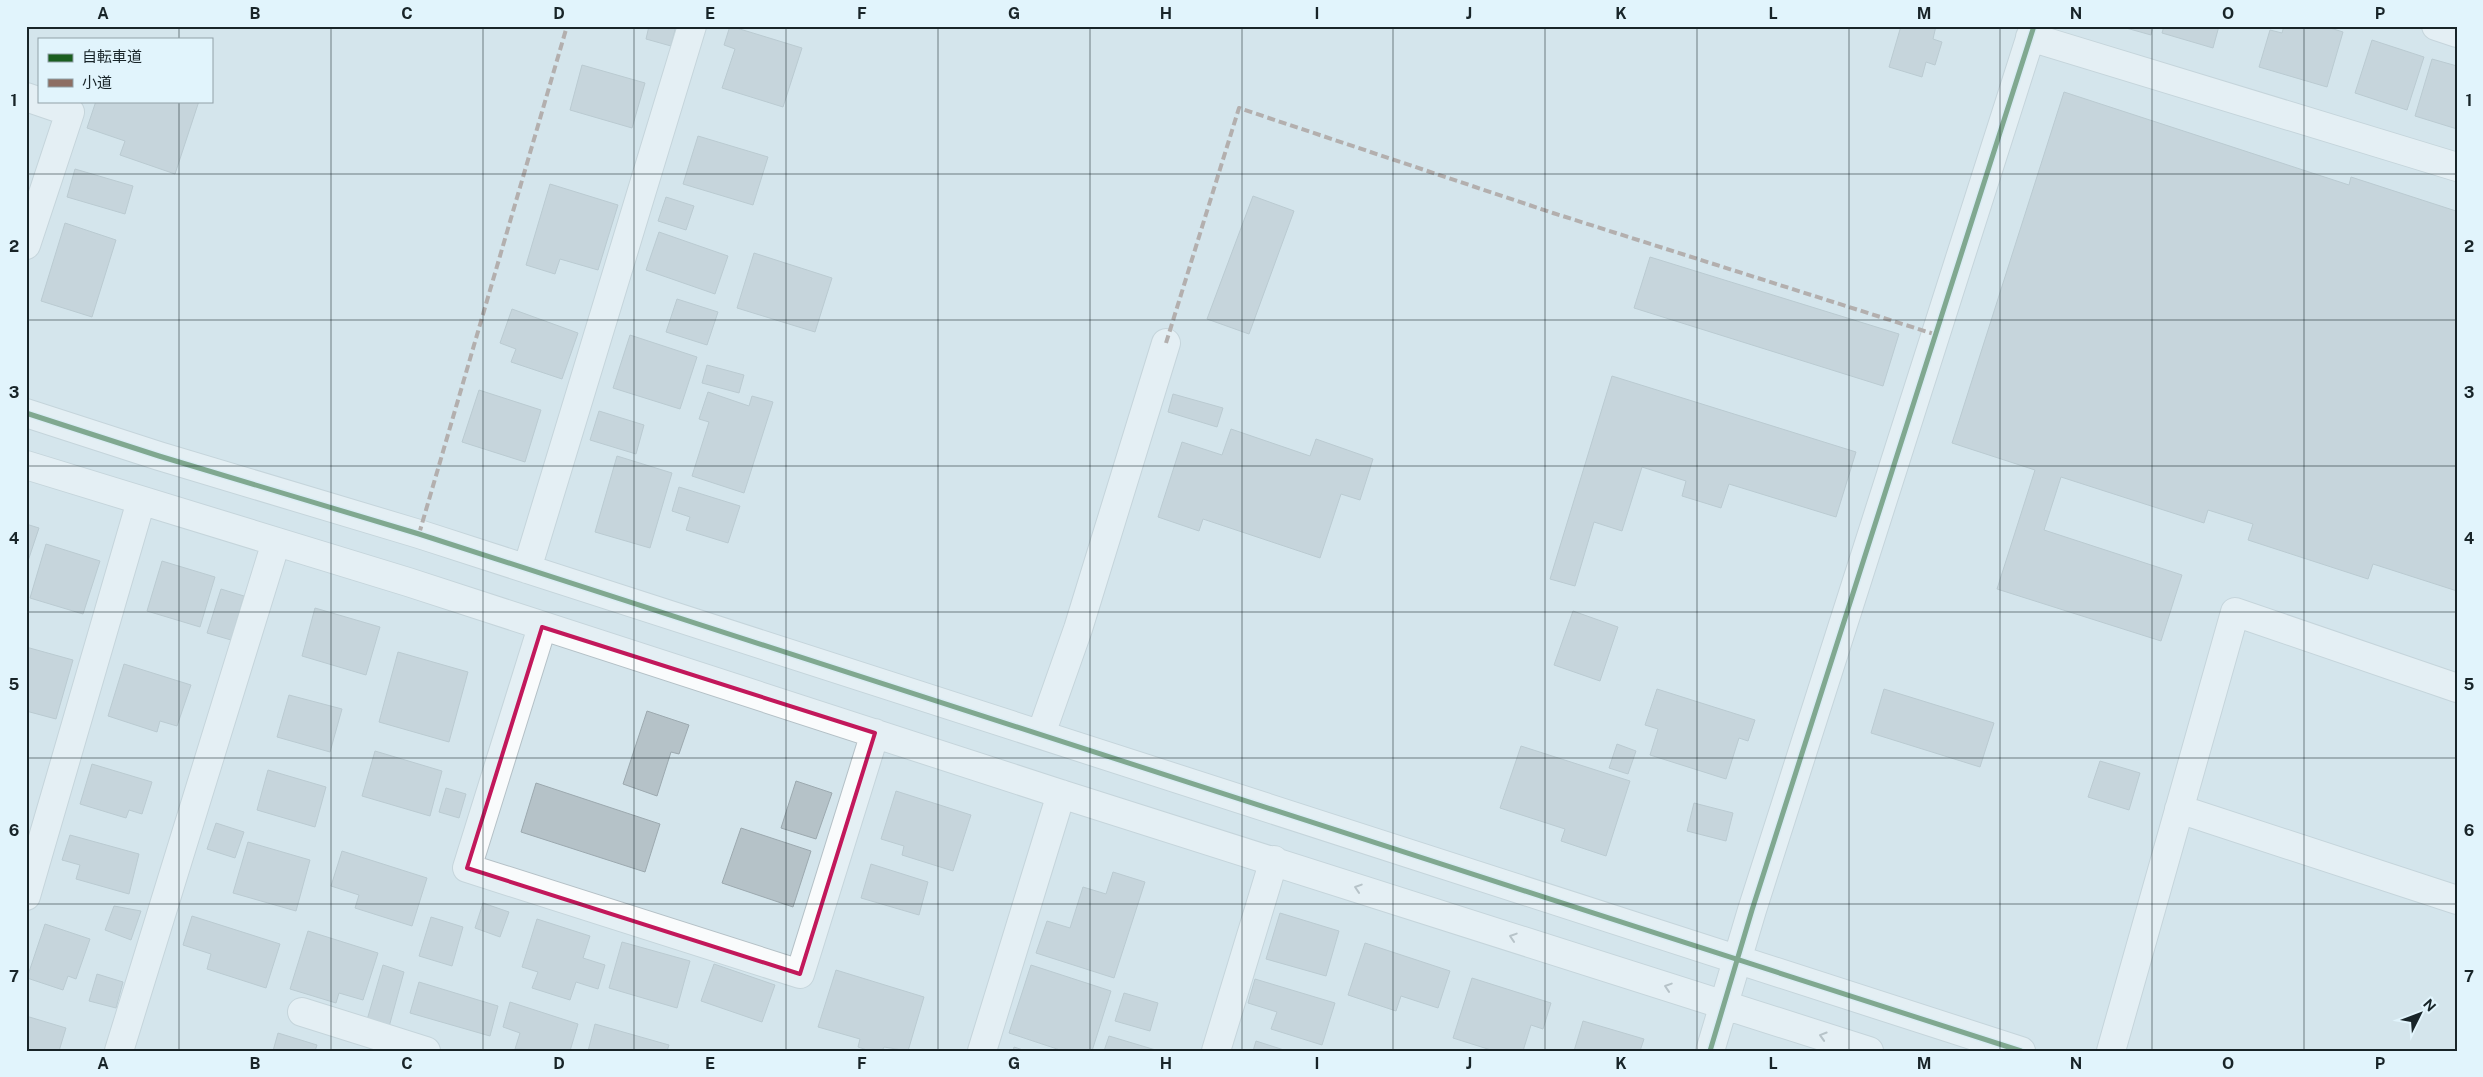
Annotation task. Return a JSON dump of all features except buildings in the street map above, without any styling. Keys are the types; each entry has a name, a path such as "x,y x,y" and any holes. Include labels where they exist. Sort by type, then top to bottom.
{"street":[{"path":"527,569 692,26"},
{"path":"2436,26 2457,33"},
{"path":"1710,1051 2032,32 2457,167"},
{"path":"26,97 38,101"},
{"path":"26,246 70,112 41,102"},
{"path":"1041,734 1078,629 1166,343"},
{"path":"26,413 527,569 1738,958 2021,1051"},
{"path":"26,465 408,582 542,627 875,732 1061,794 1274,860 1869,1051"},
{"path":"26,896 141,501"},
{"path":"119,1051 276,542"},
{"path":"2112,1051 2235,612 2457,688"},
{"path":"542,627 468,868 800,974 875,732"},
{"path":"982,1051 1061,794"},
{"path":"2179,809 2457,900"},
{"path":"1216,1051 1274,860"},
{"path":"302,1012 426,1051"}],"highlighted area":[{"path":"542,627 875,733 800,974 467,868"}],"marked path":[{"path":"419,534 567,26"},
{"path":"1166,343 1239,108 1553,213 1934,334"}],"cycle path":[{"path":"1710,1051 1752,910 2034,26"},
{"path":"26,413 159,456 419,534 2021,1051"}]}
